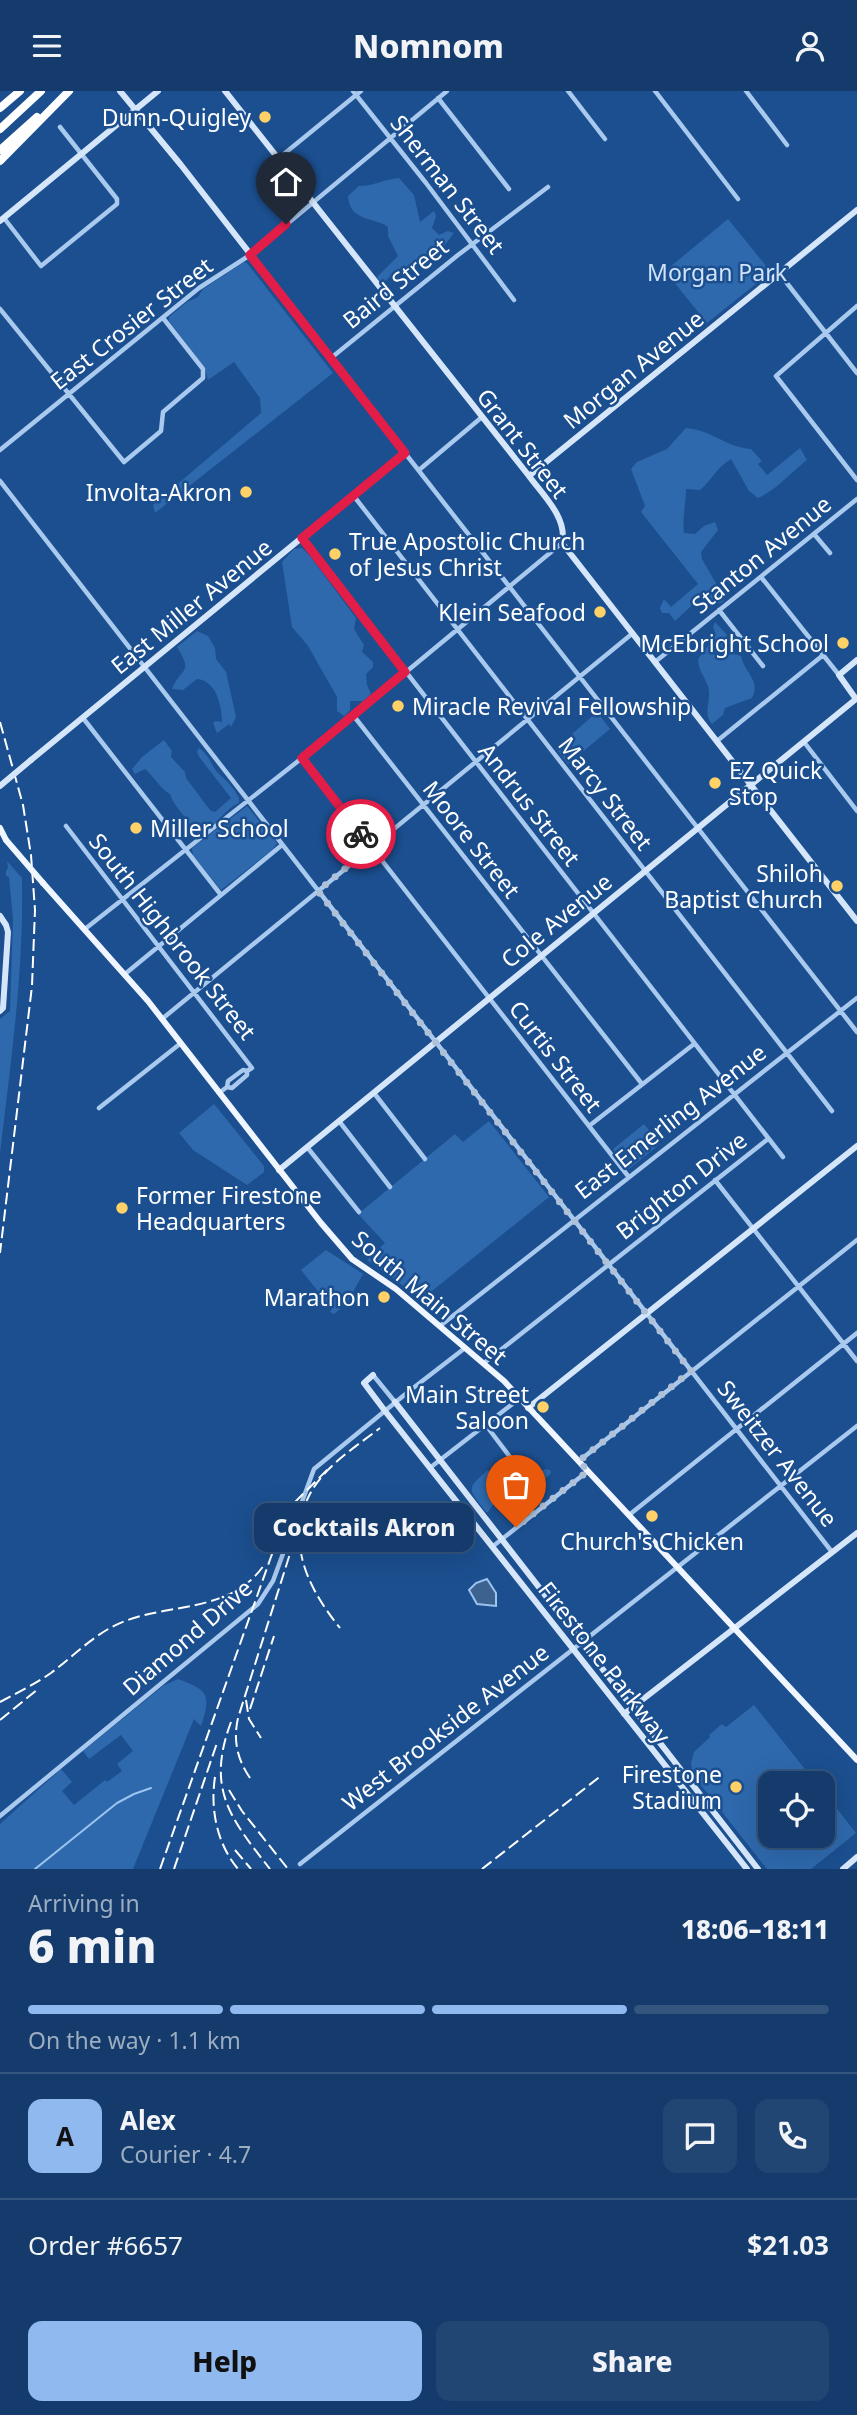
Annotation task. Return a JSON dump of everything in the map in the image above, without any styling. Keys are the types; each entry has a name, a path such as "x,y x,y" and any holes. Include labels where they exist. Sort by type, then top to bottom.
{"highway":[{"path":"0,109 20,91"},
{"path":"0,128 41,91"},
{"path":"0,150 67,91"},
{"path":"0,161 67,91"}],"main road":[{"name":"South Main Street","path":"0,828 3,839 162,1019 352,1259 396,1289 466,1347 520,1398 857,1760"}],"street":[{"path":"120,91 857,1032"},
{"path":"60,127 82,154 117,199 117,204 41,266 2,220 82,154 136,109 158,91"},
{"name":"Grant Street","path":"225,91 528,476 564,526 562,543 857,921"},
{"name":"East Crosier Street","path":"0,450 199,288 250,255 447,91"},
{"path":"568,91 605,139"},
{"path":"746,91 787,145"},
{"path":"279,158 357,92"},
{"name":"Sherman Street","path":"357,92 514,300"},
{"path":"657,92 738,199"},
{"path":"438,98 509,189"},
{"name":"Baird Street","path":"331,358 548,187"},
{"name":"Morgan Avenue","path":"528,476 857,210"},
{"path":"779,273 857,373"},
{"path":"857,306 776,376 857,479"},
{"path":"0,309 124,462 162,431 163,412 202,380 204,375 203,369 163,318"},
{"path":"419,470 482,417"},
{"name":"East Miller Avenue","path":"0,786 405,453"},
{"name":"Sweitzer Avenue","path":"0,481 832,1552"},
{"name":"Marcy Street","path":"353,495 832,1111"},
{"name":"Stanton Avenue","path":"655,661 857,499"},
{"path":"814,534 830,553"},
{"name":"Andrus Street","path":"302,538 783,1157"},
{"path":"85,929 302,758 562,543"},
{"path":"761,577 856,699"},
{"path":"719,611 763,666"},
{"path":"162,1019 633,633"},
{"path":"717,741 822,656"},
{"path":"839,675 857,660"},
{"name":"Cole Avenue","path":"279,1170 856,699"},
{"name":"Moore Street","path":"353,715 642,1084"},
{"path":"83,718 221,895"},
{"path":"804,742 857,811"},
{"name":"Curtis Street","path":"302,758 628,1176"},
{"name":"South Highbrook Street","path":"66,826 250,1070 232,1088 227,1087 219,1093"},
{"path":"125,974 282,845"},
{"path":"0,916 7,927 3,1008 0,1011"},
{"name":"East Emerling Avenue","path":"440,1326 857,997"},
{"path":"99,1108 181,1043"},
{"path":"589,1126 694,1044"},
{"path":"374,1093 425,1159"},
{"path":"339,1121 390,1187"},
{"name":"Brighton Drive","path":"484,1363 768,1139"},
{"path":"528,1408 857,1146"},
{"path":"307,1147 359,1212"},
{"path":"715,1180 857,1361"},
{"path":"579,1461 857,1240"},
{"path":"629,1515 857,1333"},
{"name":"Diamond Drive","path":"0,1816 258,1605 273,1581 309,1476 317,1466 466,1347"},
{"name":"Firestone Parkway","path":"747,1869 385,1411 364,1383 373,1375 758,1869"},
{"path":"431,1467 520,1398"},
{"path":"485,1424 522,1473"},
{"name":"West Brookside Avenue","path":"300,1864 566,1654 679,1569 857,1426"},
{"path":"492,1547 588,1471"},
{"path":"624,1714 857,1533"},
{"path":"843,1869 857,1858"}],"green space":[{"path":"399,178 414,195 420,222 434,211 436,216 432,228 439,235 448,231 454,233 428,262 402,275 392,274 382,285 377,277 398,256 388,236 388,227 357,214 348,196 359,186"},
{"name":"Morgan Park","path":"728,219 771,272 707,323 665,271"},
{"path":"244,262 333,373 155,513 153,505 261,413 260,398 234,362 208,380 205,368 169,321 169,317 187,302 198,297 203,289"},
{"path":"686,428 751,449 762,461 758,464 767,475 800,448 807,460 758,498 749,491 731,459 700,490 686,489 684,533 695,534 704,526 715,522 718,530 701,552 702,559 724,597 723,602 717,604 709,597 700,598 675,621 669,613 662,613 660,608 664,599 671,607 698,584 641,512 645,506 631,469 637,462 667,449"},
{"path":"302,548 356,618 354,629 364,645 362,652 373,662 373,667 366,674 371,694 363,701 350,701 350,710 344,716 337,711 337,697 308,646 292,627 282,562 294,549"},
{"path":"715,622 727,635 723,651 741,656 755,686 752,698 725,708 723,715 712,724 707,712 708,687 698,659 716,635 713,627"},
{"path":"197,631 208,636 215,648 216,659 226,672 236,717 231,727 229,724 217,733 213,723 222,722 221,709 217,695 209,684 197,679 183,690 172,689 185,667 177,647"},
{"path":"597,712 610,729 568,764 556,748"},
{"path":"164,740 172,751 171,757 185,772 186,778 210,810 215,812 231,798 200,758 197,752 199,748 239,798 239,803 201,833 194,834 170,794 145,769 135,774 132,769 142,757"},
{"path":"247,806 277,843 221,890 193,856 192,848"},
{"path":"7,861 22,878 22,913 16,1015 0,1153 0,1019 10,1011 13,919 9,877 6,876"},
{"path":"214,1104 264,1166 264,1172 247,1185 193,1150 179,1133"},
{"path":"489,1121 549,1197 422,1299 367,1260 385,1243 358,1214 455,1134 463,1142"},
{"path":"644,1124 660,1144 629,1169 613,1149"},
{"path":"326,1250 363,1274 347,1303 334,1314 301,1270"},
{"path":"507,1459 524,1480 545,1469 551,1473 526,1498 504,1498 486,1512 472,1493 473,1485 488,1470 500,1480 504,1475"},
{"path":"178,1679 195,1686 204,1694 204,1715 201,1726 194,1719 133,1869 0,1869 0,1824 61,1769 72,1782 62,1791 74,1805 105,1780 107,1782 122,1771 117,1764 133,1751 121,1735 89,1759 83,1751 163,1686"},
{"name":"Firestone Stadium","path":"754,1705 806,1771 758,1771 758,1848 835,1848 835,1806 856,1833 811,1869 767,1869 693,1775 691,1763 694,1752 722,1724 726,1727"}],"shaded area":[{"path":"487,1579 496,1593 496,1606 477,1604 469,1590 476,1583"}],"waterway":[{"path":"35,1869 117,1803 151,1788"}],"railway":[{"path":"0,722 23,805 31,855 35,910 32,986 0,1253"},
{"path":"250,1778 237,1749 238,1718 307,1500 329,1469 380,1428"},
{"path":"160,1869 282,1526 296,1501 329,1468"},
{"path":"300,1532 306,1571 324,1607 340,1628"},
{"path":"0,1702 51,1673 114,1626 143,1615 219,1599 251,1580 264,1565"},
{"path":"250,1709 274,1636"},
{"path":"0,1720 38,1689"},
{"path":"246,1700 249,1719 261,1738"},
{"path":"231,1722 221,1766 226,1801 233,1818 270,1869"},
{"path":"174,1869 217,1743"},
{"path":"482,1869 602,1775"},
{"path":"215,1777 217,1826 225,1849 238,1869"},
{"path":"229,1790 242,1811 288,1869"},
{"path":"235,1850 251,1869"}],"way so far":[{"path":"361,834 371,847 318,891 691,1371 579,1461 588,1471 516,1527"}],"place":[{"name":"Dunn-Quigley","path":"265,117"},
{"name":"Involta-Akron","path":"246,492"},
{"name":"True Apostolic Church of Jesus Christ","path":"335,554"},
{"name":"Klein Seafood","path":"600,612"},
{"name":"McEbright School","path":"843,643"},
{"name":"Miracle Revival Fellowship","path":"398,706"},
{"name":"EZ Quick Stop","path":"715,783"},
{"name":"Miller School","path":"136,828"},
{"name":"Shiloh Baptist Church","path":"837,886"},
{"name":"Former Firestone Headquarters","path":"122,1208"},
{"name":"Marathon","path":"384,1297"},
{"name":"Main Street Saloon","path":"543,1407"},
{"name":"Church's Chicken","path":"652,1516"},
{"name":"Cocktails Akron","path":"516,1527"},
{"name":"Firestone Stadium","path":"736,1787"}],"route":[{"path":"286,224 250,255 405,453 302,538 405,672 302,758 361,834"}]}
